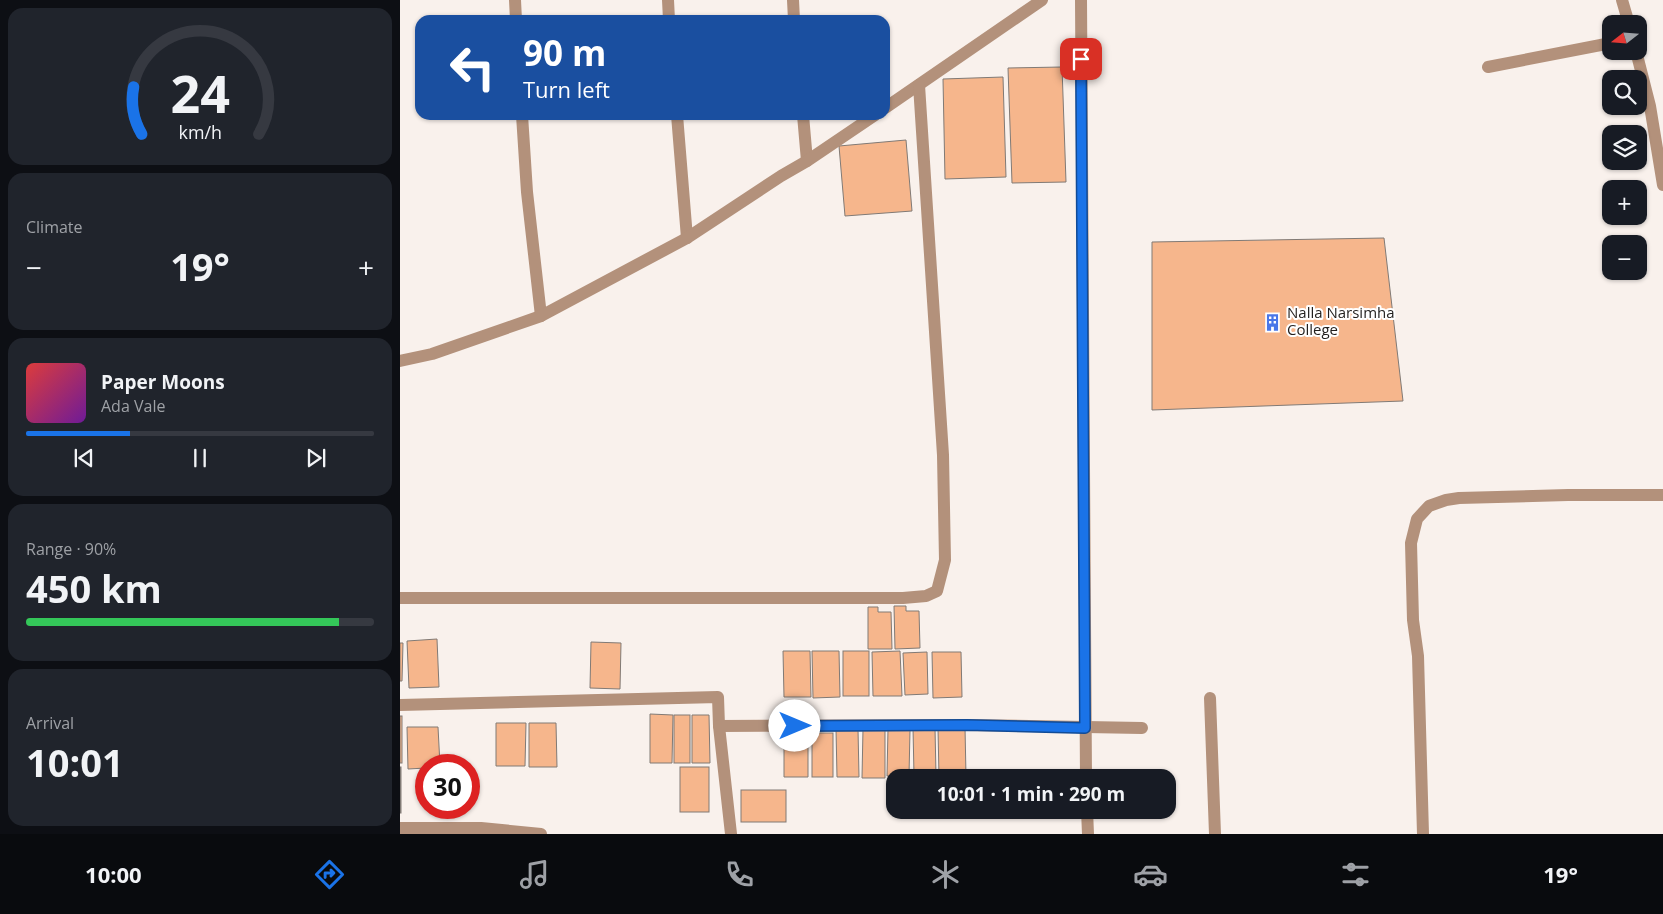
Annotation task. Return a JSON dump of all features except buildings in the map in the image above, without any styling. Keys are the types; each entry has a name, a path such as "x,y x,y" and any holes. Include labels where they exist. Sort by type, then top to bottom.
{"street":[{"path":"516,0 516,15"},
{"path":"668,0 670,15"},
{"path":"793,0 794,15"},
{"path":"890,105 1042,0"},
{"path":"1081,0 1086,769"},
{"path":"1622,0 1626,15"},
{"path":"1488,67 1602,45"},
{"path":"1638,60 1650,106 1663,185"},
{"path":"400,598 903,598 926,596 937,591 945,560 943,455 919,85"},
{"path":"1650,106 1663,105"},
{"path":"522,120 541,316"},
{"path":"677,120 687,238"},
{"path":"803,120 807,161"},
{"path":"400,361 432,354 541,316 687,238 868,120"},
{"path":"1423,834 1418,665 1413,620 1411,543 1417,519 1429,506 1459,498 1663,495"},
{"path":"400,705 718,697 719,726 731,834"},
{"path":"1210,698 1215,834"},
{"path":"719,726 967,725 1142,728"},
{"path":"1087,819 1088,834"},
{"path":"400,828 541,834"}],"place":[{"name":"Nalla Narsimha College","path":"1273,322"}],"route":[{"path":"795,726 967,725 1085,728 1081,59"}]}
